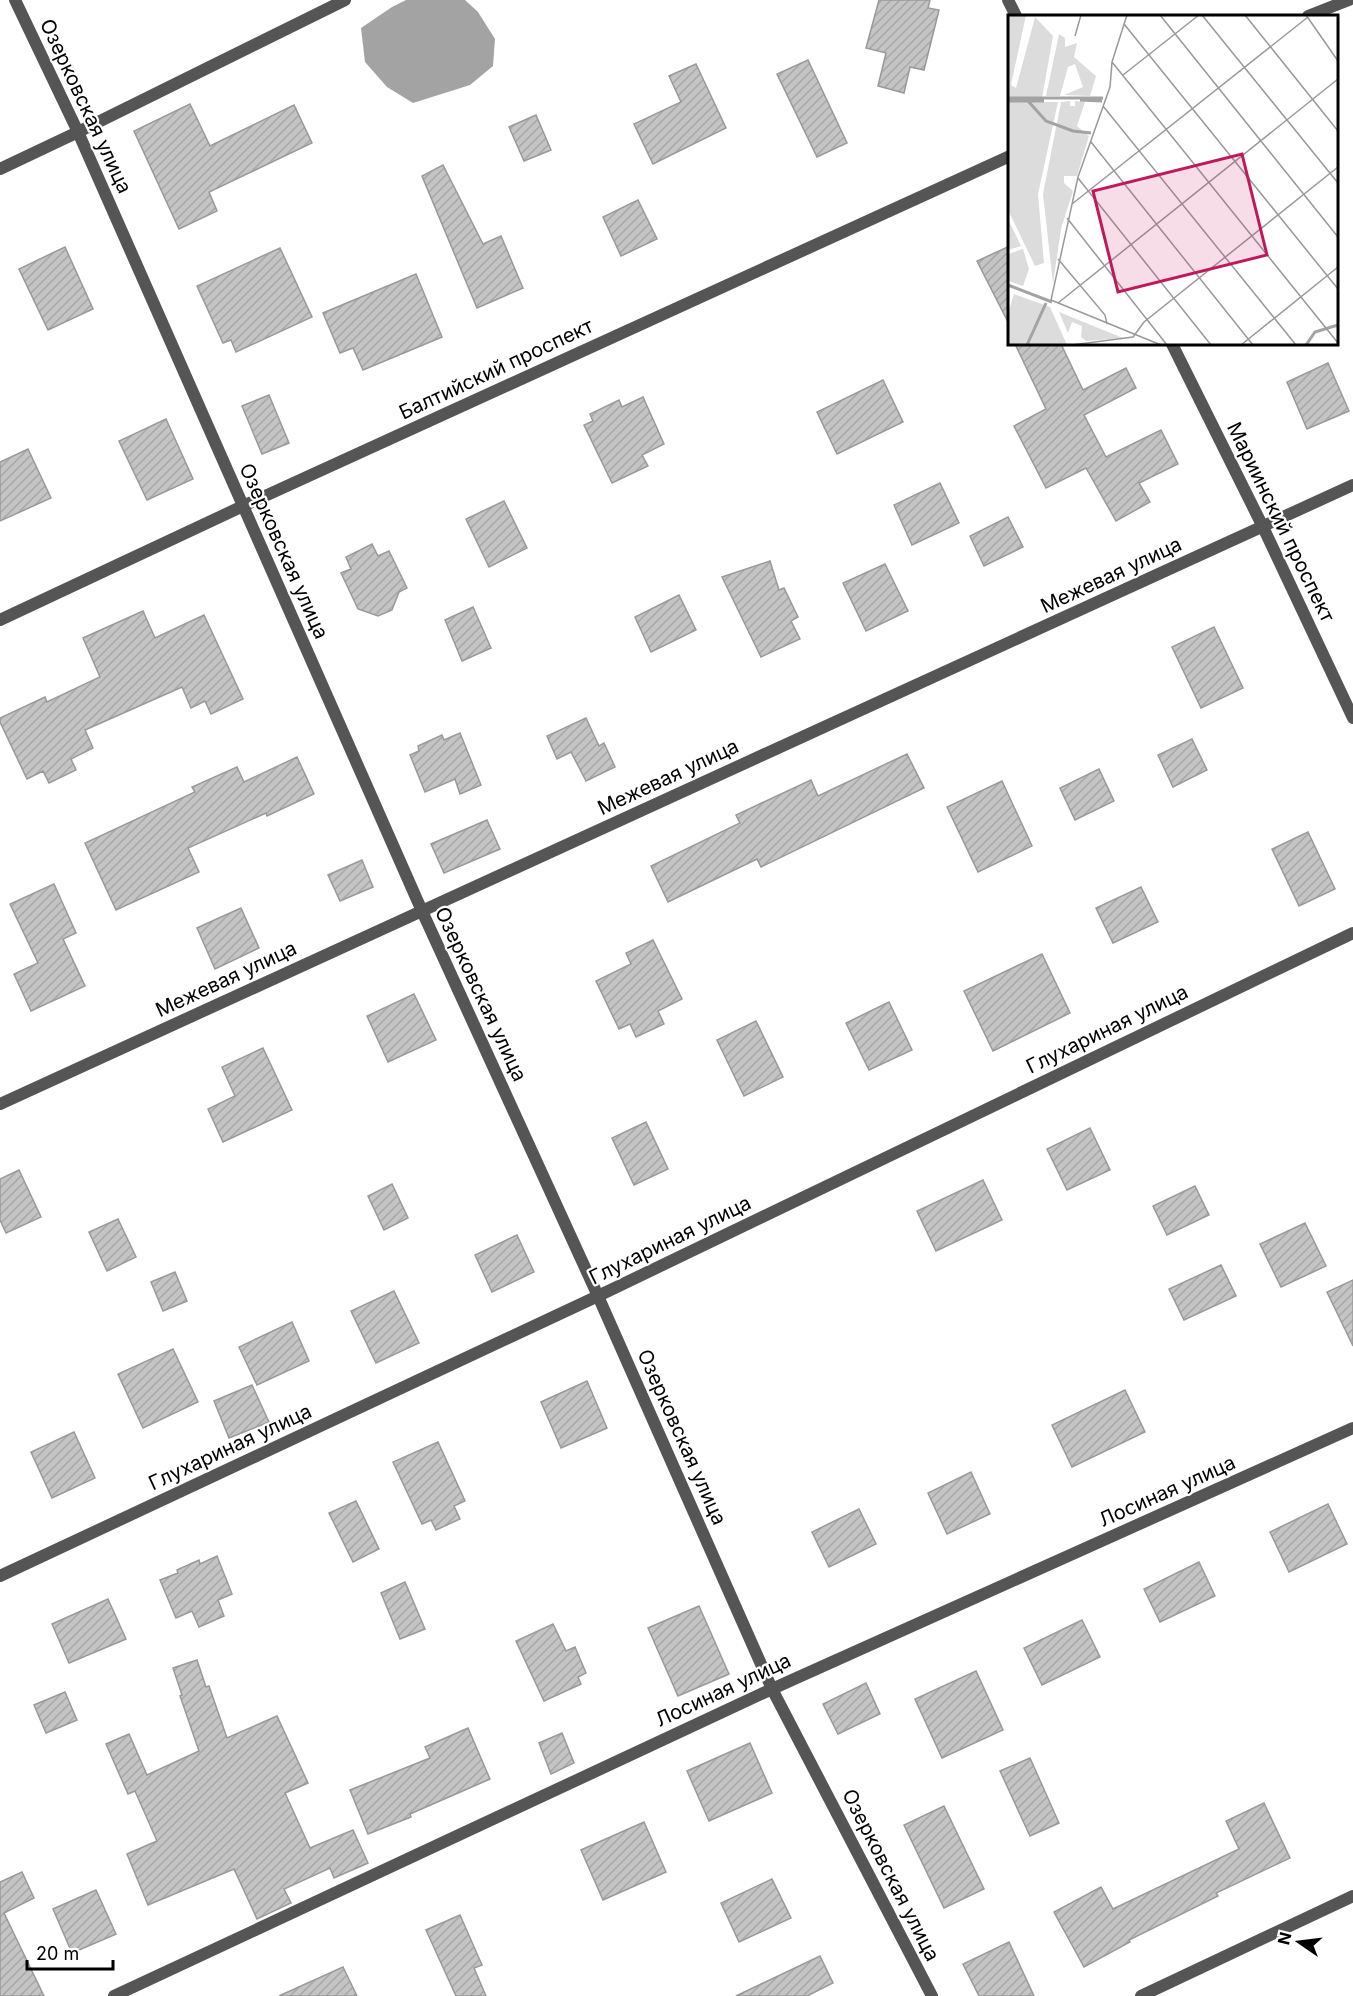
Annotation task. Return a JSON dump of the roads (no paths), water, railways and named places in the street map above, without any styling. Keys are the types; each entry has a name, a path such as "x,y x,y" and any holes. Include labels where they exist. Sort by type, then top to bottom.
{"street":[{"name":"Озерковская улица","path":"15,0 78,132 422,911 598,1296 772,1689 932,1996"},
{"path":"0,169 345,0"},
{"path":"1008,0 1016,15"},
{"path":"1311,15 1349,0"},
{"name":"Балтийский проспект","path":"0,620 243,506 1008,157"},
{"name":"Мариинский проспект","path":"1172,345 1263,527 1353,718"},
{"name":"Межевая улица","path":"0,1104 1353,485"},
{"name":"Глухариная улица","path":"0,1576 598,1296 1353,933"},
{"name":"Лосиная улица","path":"114,1996 772,1689 1353,1428"},
{"path":"1141,1996 1353,1896"}]}
